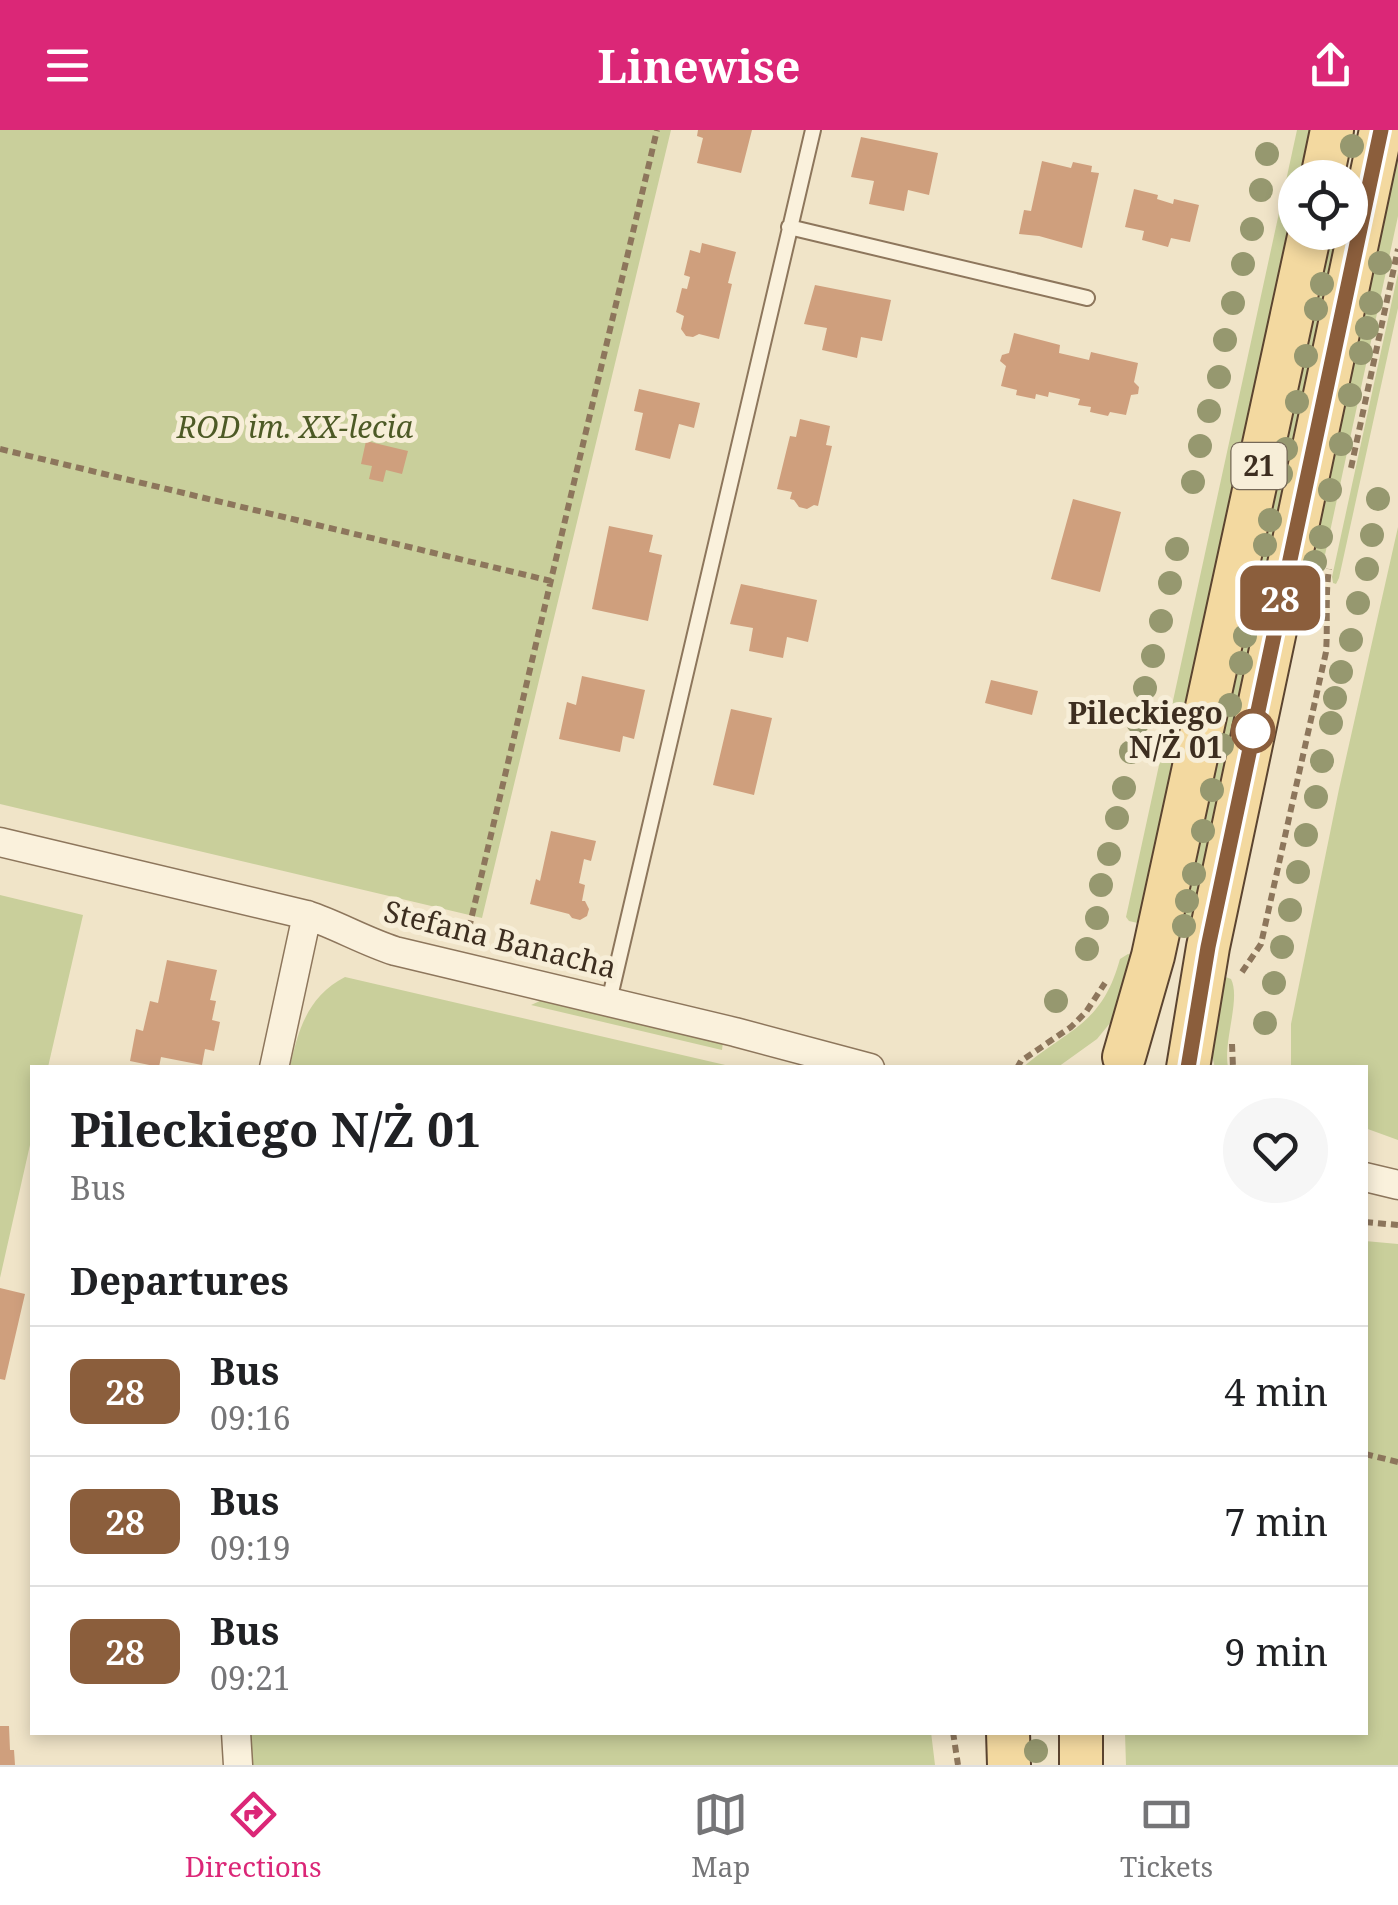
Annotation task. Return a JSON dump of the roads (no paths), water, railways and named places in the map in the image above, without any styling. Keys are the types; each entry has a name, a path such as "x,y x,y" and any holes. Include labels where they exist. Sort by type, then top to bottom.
{"main road":[{"path":"1326,160 1332,130"},
{"name":"21","path":"1188,1065 1208,947 1382,130"},
{"name":"21","path":"1110,1062 1153,956 1306,250"},
{"path":"1110,1062 1146,1057 1166,1065"},
{"path":"1008,1735 1009,1765"},
{"path":"1081,1735 1082,1765"}],"street":[{"name":"Stefana Banacha","path":"0,842 307,915 374,944 859,1065"},
{"path":"275,1065 307,915"},
{"path":"1368,1177 1398,1185"},
{"path":"1368,1198 1398,1201"},
{"path":"236,1735 238,1765"}],"lane":[{"path":"608,1001 813,130"},
{"path":"789,227 1088,298"}],"place":[{"name":"Pileckiego N/Ż 01","path":"1253,731"}],"park label":[{"name":"ROD im. XX-lecia","path":"295,428"}]}
